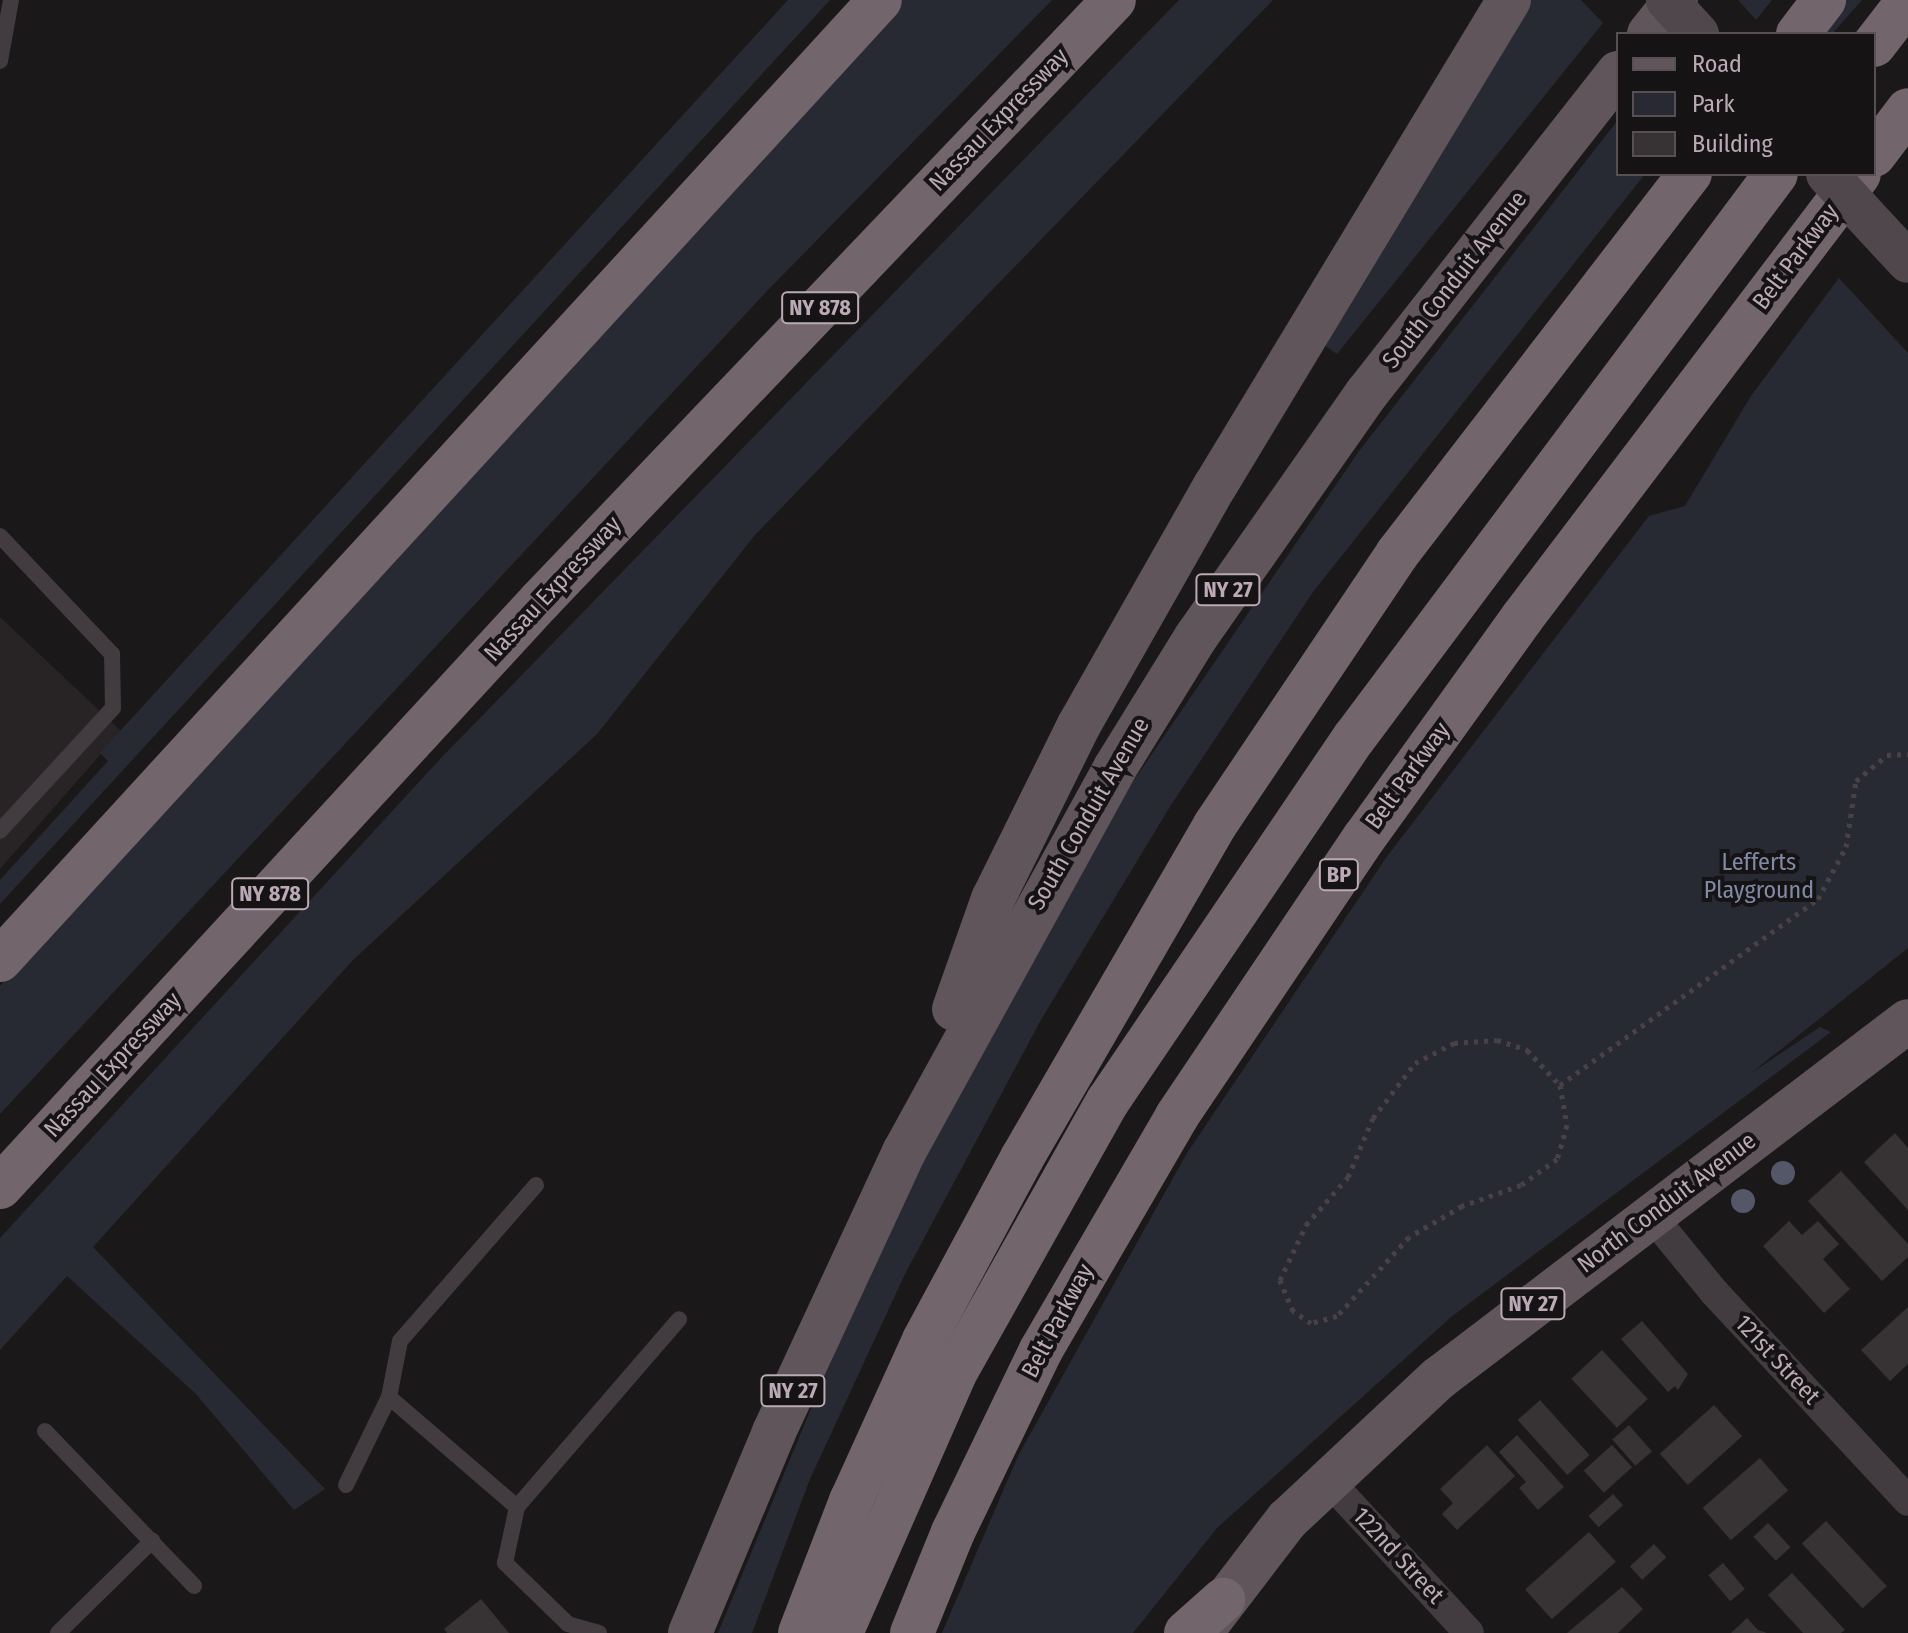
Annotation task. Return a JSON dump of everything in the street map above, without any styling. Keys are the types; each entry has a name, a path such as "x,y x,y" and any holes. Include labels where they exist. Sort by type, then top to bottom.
{"highway":[{"path":"0,960 880,0"},
{"path":"1800,32 1824,0"},
{"path":"1876,42 1908,1"},
{"name":"Nassau Expressway","path":"0,1187 540,601 1109,5"},
{"path":"1876,152 1908,110"},
{"path":"800,1633 851,1501 924,1340 1022,1158 1215,825 1389,565 1688,176"},
{"path":"841,1633 954,1375 1108,1101 1382,699 1774,176"},
{"name":"Belt Parkway","path":"912,1633 959,1520 1041,1350 1214,1058 1522,618 1857,176"},
{"path":"1186,1633 1212,1616"}],"main road":[{"path":"904,1152 993,899 1079,725 1215,486 1509,0"},
{"path":"1667,0 1696,32"},
{"path":"1651,32 1676,0"},
{"name":"South Conduit Avenue","path":"690,1633 774,1432 904,1152 1035,906 1196,637 1367,393 1616,76"},
{"path":"1829,176 1908,262"},
{"name":"North Conduit Avenue","path":"1212,1616 1327,1479 1439,1378 1908,1021"}],"street":[{"name":"121st Street","path":"1651,1215 1714,1292 1908,1501"},
{"name":"122nd Street","path":"1327,1479 1469,1633"}],"lane":[{"path":"0,61 11,0"},
{"path":"0,536 112,654 113,708 0,831"},
{"path":"346,1485 389,1397 400,1341 536,1185"},
{"path":"599,1633 568,1624 505,1563 517,1507 679,1319"},
{"path":"389,1397 517,1507"},
{"path":"45,1431 194,1586"},
{"path":"58,1633 152,1541"}],"path":[{"path":"1560,1085 1818,899 1846,847 1856,781 1887,755 1908,754"},
{"path":"1497,1040 1527,1050 1560,1085 1567,1125 1557,1159 1521,1185 1462,1206 1409,1237 1337,1316 1311,1323 1293,1311 1280,1280 1306,1225 1348,1177 1373,1118 1415,1063 1454,1043 1497,1040"}],"shaded area":[{"path":"0,617 121,731 0,869"}],"green space":[{"path":"788,0 830,0 0,904 0,880 108,761 100,753"},
{"path":"901,0 1052,0 767,291 0,1114 0,986"},
{"path":"1179,0 1273,0 755,535 597,734 353,960 93,1247 325,1489 294,1510 196,1394 67,1276 0,1350 0,1238 441,758"},
{"path":"1529,0 1581,0 1603,23 1337,354 1321,343"},
{"path":"1738,0 1772,0 1756,20"},
{"path":"1844,0 1862,0 1834,32 1824,32"},
{"path":"1616,123 1616,176 1643,176 1313,592 1171,805 1042,1018 905,1274 810,1479 752,1633 718,1633 873,1259 1008,998 1119,802 1359,451"},
{"name":"Lefferts Playground","path":"1839,278 1908,353 1908,948 1750,1074 1820,1027 1831,1032 1451,1317 1217,1528 1133,1633 942,1633 1018,1456 1187,1153 1388,855 1649,516 1685,506 1751,396"}],"building":[{"path":"1895,1133 1908,1148 1908,1210 1864,1162"},
{"path":"1841,1171 1908,1244 1908,1257 1882,1281 1808,1201"},
{"path":"1789,1221 1802,1235 1818,1221 1839,1244 1823,1259 1850,1289 1824,1313 1763,1246"},
{"path":"1908,1307 1908,1364 1890,1381 1861,1350"},
{"path":"1642,1321 1688,1374 1678,1390 1675,1386 1668,1392 1621,1339"},
{"path":"1602,1350 1648,1399 1617,1428 1571,1379"},
{"path":"1540,1400 1590,1455 1567,1475 1518,1420"},
{"path":"1714,1405 1742,1436 1688,1485 1660,1454"},
{"path":"1629,1425 1652,1451 1635,1466 1612,1439"},
{"path":"1517,1435 1564,1487 1538,1510 1519,1488 1526,1482 1499,1452"},
{"path":"1487,1445 1515,1476 1457,1530 1442,1514 1453,1503 1440,1489"},
{"path":"1612,1445 1632,1467 1604,1493 1584,1470"},
{"path":"1760,1458 1788,1490 1731,1540 1703,1508"},
{"path":"1613,1494 1623,1505 1599,1527 1588,1516"},
{"path":"1826,1521 1887,1586 1863,1609 1802,1544"},
{"path":"1768,1523 1791,1547 1776,1561 1753,1537"},
{"path":"1589,1532 1616,1562 1552,1619 1525,1590"},
{"path":"1654,1544 1666,1557 1642,1580 1630,1567"},
{"path":"1723,1563 1745,1589 1730,1601 1708,1575"},
{"path":"1792,1573 1845,1630 1841,1633 1803,1633 1768,1595"},
{"path":"1622,1587 1643,1609 1618,1633 1567,1633"},
{"path":"481,1599 509,1633 447,1633 444,1629"},
{"path":"1747,1618 1758,1630 1767,1633 1731,1633"}]}
